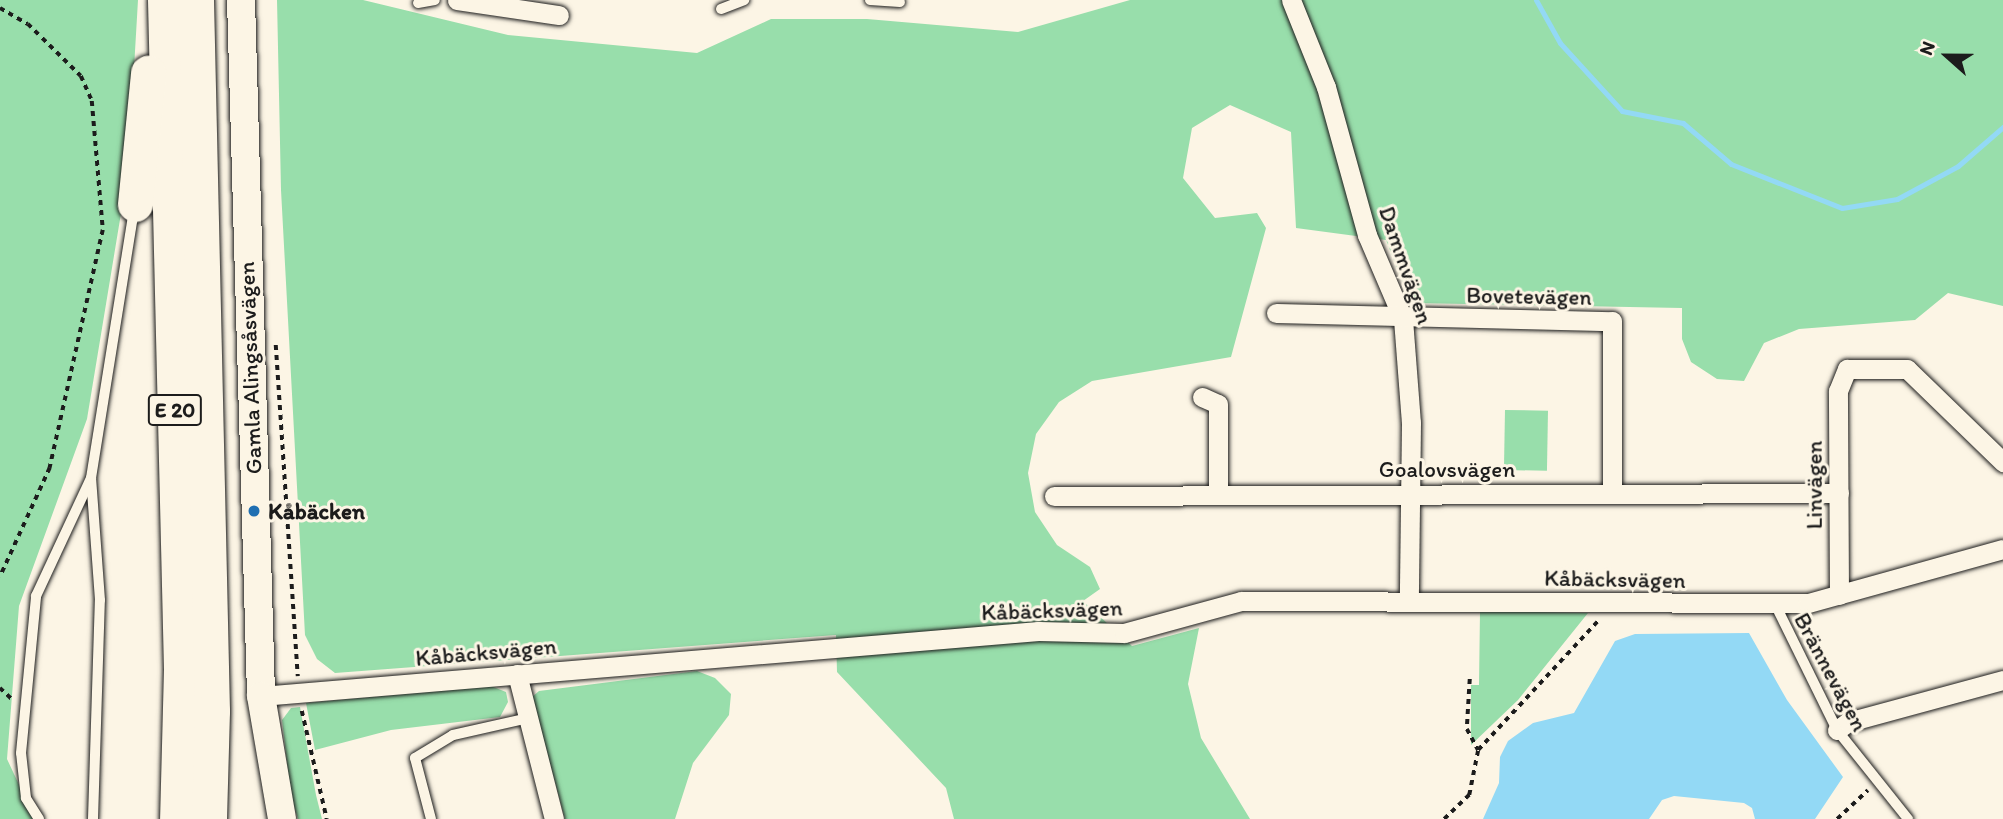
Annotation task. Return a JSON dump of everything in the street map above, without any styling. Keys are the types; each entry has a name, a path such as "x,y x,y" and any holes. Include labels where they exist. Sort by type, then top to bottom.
{"highway":[{"path":"135,204 153,0"},
{"name":"E 20","path":"165,0 181,669 177,819"},
{"name":"E 20","path":"196,0 212,712 209,819"}],"street":[{"name":"Gamla Alingsåsvägen","path":"241,0 261,696 282,819"},
{"path":"457,0 559,15"},
{"name":"Dammvägen","path":"1292,0 1326,87 1367,235 1403,319 1409,359 1409,599"},
{"name":"Bovetevägen","path":"1276,313 1403,319 1612,321 1612,491"},
{"name":"Linvägen","path":"1839,595 1841,376 1855,366 1907,369 2003,462"},
{"path":"1202,397 1218,404 1217,495"},
{"name":"Goalovsvägen","path":"1055,496 1612,491 1839,493"},
{"name":"Kåbäcksvägen","path":"261,696 1038,631 1124,634 1241,601 1409,599 1776,606 1839,595 2003,549"},
{"path":"517,674 552,818"},
{"path":"1837,730 1859,719 2003,680"}],"lane":[{"path":"418,4 435,0"},
{"path":"721,9 744,0"},
{"path":"870,0 900,2"},
{"path":"93,819 100,600 91,478 135,204"},
{"path":"39,819 26,797 21,753 36,596 91,478"},
{"name":"Brännevägen","path":"1776,606 1837,730 1908,819"},
{"path":"431,819 415,758 453,735 529,718"}],"path":[{"path":"0,8 28,24 81,76 94,114 103,230 50,468 0,577"},
{"path":"275,333 299,692 327,819"},
{"path":"1444,819 1469,795 1478,750 1613,604"},
{"path":"1470,679 1467,729 1478,750"},
{"path":"1837,819 1877,781"}],"green space":[{"path":"0,0 138,0 128,171 87,419 19,606 7,759 35,819 0,819"},
{"path":"277,0 363,0 508,35 697,53 771,19 867,19 1018,32 1130,0 2003,0 2003,306 1948,293 1915,320 1799,329 1764,343 1744,381 1717,379 1691,362 1682,339 1682,308 1411,303 1386,240 1296,228 1291,132 1230,105 1192,128 1183,178 1215,218 1257,213 1266,228 1231,357 1092,381 1059,402 1036,434 1028,473 1035,512 1057,545 1090,567 1100,589 1083,601 1132,646 1199,628 1188,684 1201,738 1250,819 954,819 946,788 837,672 836,635 335,673 317,659 305,635 281,190"},
{"path":"1505,410 1548,411 1547,471 1504,470"},
{"path":"1480,611 1588,613 1518,700 1471,745 1471,685 1479,685"},
{"path":"697,671 715,678 731,694 729,715 693,763 675,819 565,819 532,697 539,691"},
{"path":"491,686 506,692 508,702 500,717 391,730 315,750 306,703"},
{"path":"300,707 322,819 298,819 291,797 282,720 291,708"}],"water":[{"path":"1749,633 1787,700 1843,777 1815,819 1755,819 1752,808 1744,803 1674,796 1662,800 1649,819 1483,819 1499,783 1500,757 1508,741 1533,723 1574,713 1615,641 1635,634"}],"waterway":[{"path":"1536,0 1560,43 1622,111 1683,123 1731,164 1842,208 1897,199 1958,166 2003,127"}],"place":[{"name":"Kåbäcken","path":"254,511"}]}
